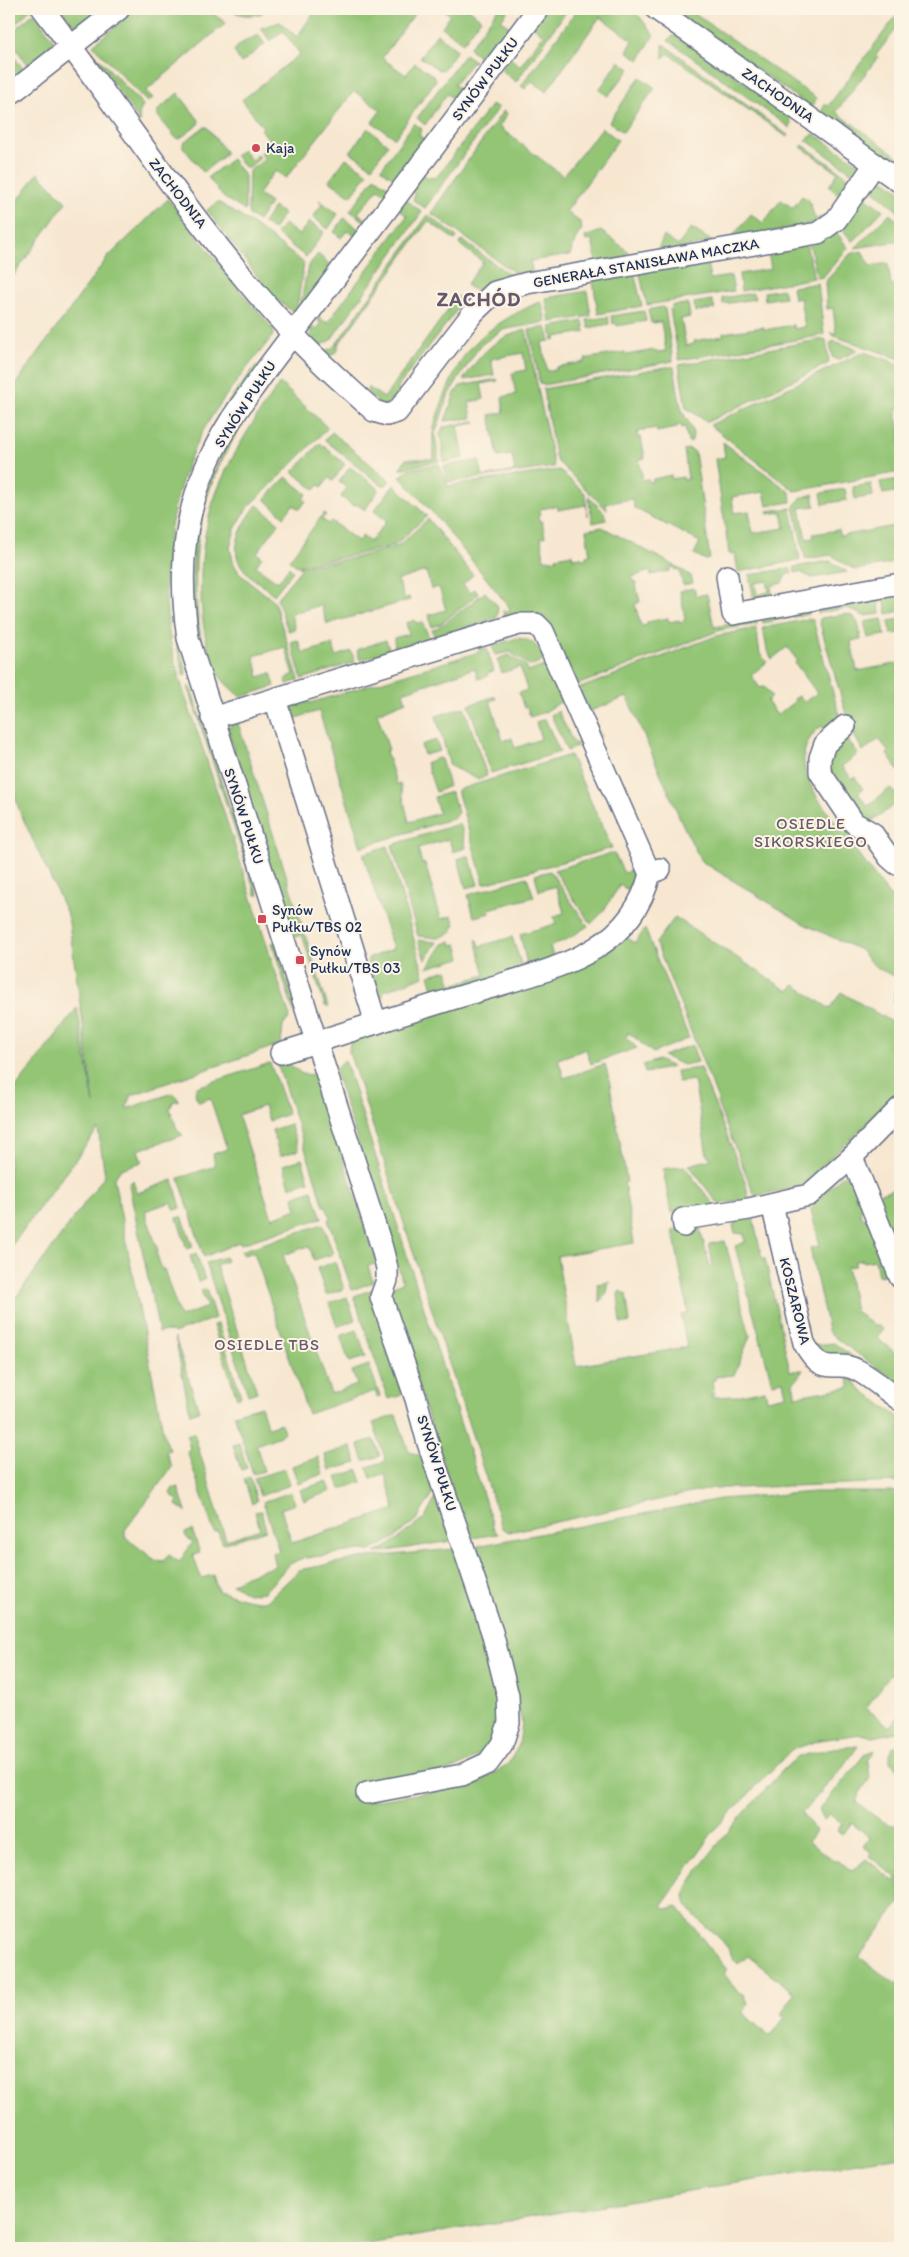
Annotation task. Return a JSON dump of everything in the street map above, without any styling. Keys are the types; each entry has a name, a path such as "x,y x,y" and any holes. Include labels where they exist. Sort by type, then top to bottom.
{"street":[{"name":"ZACHODNIA","path":"43,9 71,45 121,118 256,292 293,334"},
{"path":"9,95 119,9"},
{"name":"SYNÓW PUŁKU","path":"366,1793 462,1775 488,1762 502,1744 509,1723 508,1696 489,1624 381,1297 387,1280 387,1268 188,638 182,596 183,555 187,523 193,498 206,467 228,424 293,334 538,9"},
{"name":"ZACHODNIA","path":"656,9 900,182"},
{"name":"GENERAŁA STANISŁAWA MACZKA","path":"293,334 374,411 387,415 397,412 473,313 495,292 527,283 818,233 836,220 875,164"},
{"path":"727,576 733,614 900,584"},
{"path":"212,718 526,623 539,626 571,690 652,869 646,888 627,920 607,941 585,955 556,968 281,1053"},
{"path":"275,699 376,1023"},
{"path":"845,726 825,744 820,758 820,772 854,823 872,833 889,857 897,864 900,863"},
{"path":"684,1226 683,1219 772,1204 809,1195 852,1157 900,1108"},
{"path":"852,1157 900,1276"},
{"name":"KOSZAROWA","path":"772,1204 804,1343 809,1352 815,1360 825,1366 850,1367 859,1371 900,1400"}],"green space":[{"path":"9,9 31,9 9,30 9,17 13,14"},
{"path":"61,9 105,9 77,28"},
{"path":"136,9 206,9 226,23 146,91 153,98 147,102 93,45"},
{"path":"228,9 247,9 251,12 253,9 263,13 245,15"},
{"path":"316,9 418,9 382,58 406,75 415,63 434,76 436,80 395,138 372,122 381,110 354,91 286,178 275,171 258,194 270,203 258,221 249,215 248,210 249,171 265,159 261,153 272,144 261,129 263,127 242,100 300,54 283,31 270,41 261,28 280,22 297,37"},
{"path":"445,9 469,9 481,19 463,43 442,27 450,15"},
{"path":"498,9 509,9 501,20 512,29 487,62 471,50 470,47"},
{"path":"547,9 568,9 516,82 501,70 510,58 520,66 543,35 533,26"},
{"path":"578,9 629,9 640,17 654,35 639,60 627,51 633,41 600,17 546,92 532,81 525,89 521,86"},
{"path":"677,9 688,9 816,98 812,108 677,13"},
{"path":"900,11 900,24 876,55 878,57 836,112 897,156 892,165 823,116 822,111 825,104 828,106"},
{"path":"34,13 55,42 28,65 9,39 9,35"},
{"path":"437,34 457,50 444,69 439,70 420,57"},
{"path":"258,35 265,44 241,63 234,51 240,44"},
{"path":"676,36 787,112 791,122 790,128 668,40"},
{"path":"663,44 789,136 787,137 668,53 663,59"},
{"path":"9,51 22,67 22,70 9,81"},
{"path":"92,51 143,105 139,114 140,123"},
{"path":"465,54 484,68 473,61 454,85 463,92 456,101 447,94 425,125 417,118"},
{"path":"619,61 630,69 608,96 599,90"},
{"path":"640,77 655,88 623,132 609,122"},
{"path":"178,93 199,120 198,125 179,139 176,138 158,116 158,110"},
{"path":"492,104 498,108 425,208 413,200 415,194 411,191 423,174 427,177 436,178"},
{"path":"503,111 507,114 499,127 563,176 602,128 618,140 566,212 580,222 582,229 576,238 570,255 530,261 533,274 518,275 431,213"},
{"path":"414,123 422,129 419,135 427,142 399,182 381,169"},
{"path":"204,127 207,127 225,151 225,155 203,172 183,147 183,143"},
{"path":"368,128 388,145 372,167 350,152"},
{"path":"814,134 862,166 858,177 806,140"},
{"path":"803,145 855,182 841,198 829,186 838,173 801,147"},
{"path":"243,150 251,160 258,155 260,158 248,168 245,168 235,155"},
{"path":"346,158 368,173 351,196 329,181"},
{"path":"232,159 245,177 245,211 223,197 208,177"},
{"path":"38,173 66,202 9,282 9,212"},
{"path":"375,177 393,190 386,194 378,189 358,213 367,220 366,222 350,211"},
{"path":"877,180 886,181 900,191 900,213 870,187"},
{"path":"863,195 883,210 853,242 839,226"},
{"path":"802,196 809,200 815,219 824,217 823,221 728,242 751,214 763,223 781,200 793,208"},
{"path":"168,199 240,291 273,329 274,334 207,423 191,456 173,514 167,554 166,595 169,634 183,691 290,1017 283,1026 281,1044 132,1095 126,1109 173,1093 179,1100 173,1102 170,1109 177,1129 183,1135 138,1150 142,1162 121,1169 114,1179 164,1436 170,1450 166,1452 172,1467 125,1530 125,1537 155,1560 163,1561 169,1555 179,1562 193,1542 186,1537 185,1533 192,1530 200,1553 193,1555 201,1578 213,1575 218,1591 260,1601 267,1601 299,1570 360,1558 454,1549 492,1676 500,1722 493,1739 479,1755 460,1766 365,1802 476,1785 508,1764 519,1745 522,1723 477,1546 720,1499 815,1492 900,1492 900,1662 866,1708 890,1727 900,1714 900,1731 874,1737 861,1734 820,1740 791,1750 714,1830 662,1906 667,1909 677,1906 727,1970 723,1972 737,1991 744,1994 748,2003 743,2013 770,2037 785,2017 781,2014 795,1993 748,1956 738,1964 723,1942 700,1921 686,1903 685,1896 688,1886 727,1833 797,1757 833,1748 858,1746 844,1766 802,1813 816,1831 808,1842 852,1871 866,1859 895,1882 897,1878 869,1856 871,1852 863,1846 869,1838 852,1823 842,1835 837,1831 842,1824 829,1814 824,1820 819,1810 865,1754 875,1750 868,1761 870,1778 859,1794 856,1803 887,1824 900,1825 900,1902 859,1957 900,1985 900,2011 896,2017 900,2020 900,2156 344,2248 9,2248 9,1307 105,1175 98,1129 9,1249 9,1097 77,1008 94,1104 68,916 20,812 9,779 9,393 107,258"},
{"path":"405,199 422,212 330,341 317,347 310,338 311,325 316,330 321,324 317,319 318,316 327,323 407,216 398,208"},
{"path":"319,200 338,214 328,229 313,217 322,204"},
{"path":"218,202 248,221 304,263 297,307 293,312 273,297 207,210"},
{"path":"274,207 284,214 273,230 263,223"},
{"path":"889,214 900,222 900,241 855,248"},
{"path":"428,215 457,237 455,240 428,221 338,345 338,350 329,357 324,352 334,347"},
{"path":"344,218 360,230 357,237 347,231 341,238 334,232"},
{"path":"309,222 324,232 306,257 276,234 284,224 299,235"},
{"path":"691,228 713,242 656,253 664,236 678,246"},
{"path":"835,230 848,248 823,277 817,278 809,241"},
{"path":"601,231 628,251 626,258 597,262 592,240 586,241 585,237"},
{"path":"462,240 513,277 484,290 472,289 466,285 483,262 459,244"},
{"path":"806,244 814,278 741,291 739,274 771,269 768,252"},
{"path":"862,251 870,266 888,263 891,285 900,283 900,359 834,336 831,333 836,333 833,308 827,309 825,282 850,254"},
{"path":"318,254 334,268 300,307 308,266"},
{"path":"707,261 710,279 731,276 734,291 647,305 639,271"},
{"path":"634,272 642,306 598,314 593,280"},
{"path":"818,283 824,335 679,359 670,310 673,305 688,304 690,317 681,319 686,346 694,344 694,341 723,336 723,333 764,327 764,330 793,325 794,329 805,327 800,298 794,299 792,287"},
{"path":"783,289 785,297 765,300 764,292"},
{"path":"587,291 591,316 550,322 546,298"},
{"path":"753,293 755,299 723,304 722,298"},
{"path":"458,296 467,303 466,310 460,306 397,388 402,394 392,405 381,405 367,392 368,387 384,398"},
{"path":"712,300 715,309 695,312 694,303"},
{"path":"539,302 542,304 546,322 502,330 482,344 449,394 435,434 439,461 399,469 406,459 434,459 433,433 438,415 452,379 467,352 491,329"},
{"path":"662,307 665,309 673,361 540,384 529,330 546,327 550,341 542,342 547,371 556,370 556,367 585,362 585,359 625,352 626,355 655,350 656,352 666,351 661,322 651,323 648,310"},
{"path":"644,311 646,321 617,326 616,323 613,324 611,316"},
{"path":"608,317 609,324 589,328 587,320"},
{"path":"583,321 585,332 556,337 553,340 551,327"},
{"path":"526,330 554,467 448,482 444,466 479,460 483,477 515,471 512,455 498,457 490,415 504,412 502,397 516,394 512,373 526,370 523,353 491,359 494,375 463,380 489,348 505,337"},
{"path":"826,340 829,363 707,422 686,408 679,365"},
{"path":"834,341 857,349 857,351 837,360 832,357 830,343"},
{"path":"864,352 900,364 900,409 896,408 900,434 900,472 795,491 710,425"},
{"path":"256,365 259,367 192,474 182,509 173,579 174,613 178,641 187,675 184,676 176,643 172,610 171,576 173,543 179,510 188,478 201,447 222,410"},
{"path":"674,367 681,407 691,426 693,438 691,442 688,442 685,427 682,428 681,425 676,426 677,428 657,432 656,428 637,433 638,438 641,437 645,458 639,460 643,480 648,479 649,482 653,481 653,479 671,475 672,479 683,477 684,480 688,479 684,450 689,449 695,452 710,559 706,560 694,554 700,542 634,508 633,499 606,503 607,510 556,460 543,389"},
{"path":"273,376 275,378 243,423 226,452 215,475 201,524 197,550 196,601 204,652 197,626 192,570 200,514 208,486 219,460 232,436"},
{"path":"497,379 498,381 481,384 484,399 469,402 472,418 445,421 455,393 460,386"},
{"path":"280,383 328,428 246,510 235,529 230,548 234,564 240,574 274,601 299,680 287,684 285,679 294,674 285,647 254,656 259,677 271,673 275,686 241,697 219,675 208,646 203,625 201,602 202,555 211,510 223,476 246,435"},
{"path":"475,421 475,423 458,426 464,458 444,462 440,434 443,427"},
{"path":"332,432 390,481 386,485 381,485 325,440"},
{"path":"723,442 790,492 791,502 767,506 764,492 732,497 734,513 749,511 753,533 785,528 782,512 768,514 767,511 791,508 800,560 738,572 735,554 729,554 715,459 725,457"},
{"path":"320,443 345,464 333,481 329,478 322,487 319,485 315,490 293,472"},
{"path":"439,464 448,486 559,470 585,493 588,516 586,505 558,510 557,506 540,509 541,515 538,516 539,521 542,521 545,537 541,538 544,559 556,560 556,557 572,554 573,558 581,557 586,559 586,556 590,555 586,530 602,527 681,569 691,576 693,583 683,585 679,569 675,570 674,567 670,568 670,571 651,575 650,571 632,577 633,582 635,581 640,602 635,604 640,623 643,626 647,625 647,622 668,618 669,622 684,621 680,591 694,588 696,596 707,594 714,627 756,620 757,624 721,630 577,685 549,625 505,621 503,610 507,613 510,608 434,514 400,477 409,469"},
{"path":"350,467 379,489 365,510 356,504 354,506 341,497 347,488 339,482"},
{"path":"286,477 307,494 303,499 306,501 300,509 293,505 284,517 265,499"},
{"path":"900,479 900,491 883,494 880,482"},
{"path":"871,484 873,496 855,499 853,487"},
{"path":"394,485 427,516 395,545 297,566 289,560 324,513 326,515 322,519 328,524 331,521 358,541 362,536 370,542 387,521 374,511"},
{"path":"845,489 847,500 823,504 821,493"},
{"path":"813,494 815,506 800,508 806,539 814,538 813,534 839,530 840,536 900,525 900,562 855,570 831,555 805,558 794,506 801,498"},
{"path":"588,496 604,512 606,520 593,523"},
{"path":"257,505 279,523 257,553 262,557 256,566 278,582 289,567 293,571 274,595 246,572 239,562 237,555 236,547 240,532"},
{"path":"428,519 473,575 463,584 470,593 475,589 478,594 441,624 431,627 429,615 446,610 439,587 431,589 426,571 398,580 404,599 409,597 410,600 327,624 321,605 291,614 295,629 288,631 277,598 301,569 299,567 354,558 398,546"},
{"path":"830,561 847,572 812,578 800,572 795,573 794,567"},
{"path":"790,568 792,573 786,575 782,583 771,586 771,597 754,600 749,575","holes":["767,581 769,592 757,595 755,583"]},
{"path":"485,592 498,606 497,618 435,638 432,630 443,625"},
{"path":"900,595 900,611 887,614 884,598"},
{"path":"879,599 880,614 864,616 847,608 818,613 818,610"},
{"path":"809,611 809,614 763,623 762,619"},
{"path":"851,615 856,620 859,627 861,639 851,641 857,671 900,663 900,773 887,754 889,752 879,739 863,751 850,728 819,620 821,618"},
{"path":"809,619 813,620 840,718 829,734 822,726 813,734 804,752 804,765 813,790 844,834 853,829 861,830 848,840 888,894 895,900 900,900 900,1008 894,1005 894,993 899,978 873,965 862,951 804,924 701,861 682,823 627,697 590,711 601,736 578,689 716,636 756,628 760,654 767,662 751,675 760,688 764,686 772,697 767,701 777,715 799,696 804,702 817,693 795,663 797,660 787,647 772,659 767,650 763,628"},
{"path":"882,619 885,635 868,638 864,622"},
{"path":"900,619 900,633 891,634 889,621"},
{"path":"415,620 416,623 422,622 430,639 395,650 394,638 409,634 406,623"},
{"path":"517,638 526,640 536,646 543,658 542,661 530,666 510,652 495,655 492,646"},
{"path":"298,640 303,653 333,644 336,656 351,651 355,662 302,679 291,642"},
{"path":"386,640 390,651 360,660 357,651 359,649"},
{"path":"480,648 487,649 494,671 487,673 488,676 478,679 475,668 403,692 406,701 377,713 389,750 386,751 397,785 400,784 409,822 439,813 434,797 451,792 458,812 454,818 361,847 319,711 290,720 287,710 288,703 300,699 310,703 479,652"},
{"path":"509,655 526,666 528,672 544,666 548,667 562,701 545,712 530,717 527,707 524,708 519,693 527,690 520,667 502,673 497,659"},
{"path":"190,686 259,895 256,895 188,687"},
{"path":"495,696 496,699 490,701 503,741 512,738 515,748 541,739 536,722 545,719 560,752 491,773 469,705"},
{"path":"464,707 487,776 477,779 450,766 436,716"},
{"path":"558,711 574,744 584,740 585,742 567,751 551,715"},
{"path":"237,720 328,1007 325,1006 302,935 292,938 227,729"},
{"path":"844,735 858,754 842,766 852,779 855,777 863,789 858,793 868,806 890,788 895,794 900,791 900,813 894,805 872,821 862,822 824,773 826,753"},
{"path":"436,740 440,751 424,755 421,745"},
{"path":"570,755 612,848 484,884 457,790"},
{"path":"438,758 441,759 449,786 436,792 426,763"},
{"path":"458,824 461,826 466,848 453,852 449,839 418,848 422,864 425,863 441,919 452,916 455,926 452,927 453,932 438,938 418,936 392,845"},
{"path":"388,846 424,976 382,992 384,996 381,997 367,972 368,958 393,949 363,854"},
{"path":"612,853 615,855 624,873 633,869 636,878 631,890 620,885 602,913 591,924 554,870"},
{"path":"469,856 478,885 466,888 458,859"},
{"path":"550,871 588,926 566,940 550,946 554,960 528,970 520,934 556,924 554,916 564,913 556,886 539,891 535,875"},
{"path":"527,877 534,897 489,909 490,913 474,917 468,895"},
{"path":"675,917 788,991 795,985 830,1009 841,992 900,1027 900,1093 807,1180 796,1187 755,1196 656,943"},
{"path":"645,929 689,1038 653,1053 628,1032 628,1035 625,1037 637,1048 591,1064 586,1049 558,1059 564,1078 605,1064 627,1182 624,1183 634,1243 557,1256 576,1366 687,1347 681,1315 688,1313 673,1230 699,1225 710,1267 713,1266 709,1244 725,1241 750,1336 734,1375 715,1377 715,1380 712,1380 714,1394 711,1397 736,1396 765,1390 767,1399 786,1395 783,1381 772,1383 735,1246 745,1242 744,1234 735,1233 733,1226 735,1222 753,1218 762,1258 765,1258 790,1371 803,1370 793,1384 796,1396 850,1387 848,1378 853,1379 858,1387 900,1418 900,1482 714,1488 509,1532 502,1528 349,1052 350,1038 625,937 635,943"},
{"path":"512,937 524,972 436,998 429,975 447,970 452,985 485,975 476,940 478,940 480,946"},
{"path":"418,940 437,942 425,960"},
{"path":"451,941 452,945 457,944 461,958 427,968 443,944"},
{"path":"275,942 297,1012 294,1013 272,943"},
{"path":"692,1045 698,1062 683,1065 663,1056"},
{"path":"345,1060 494,1529 498,1534 472,1538 467,1534 386,1289 403,1282 334,1069"},
{"path":"658,1060 673,1067 645,1073 643,1065"},
{"path":"270,1063 288,1114 269,1121 264,1106 238,1115 272,1218 297,1209 293,1197 312,1190 322,1218 241,1244 239,1242 204,1257 179,1178 215,1166 213,1154 227,1149 210,1098 199,1102 195,1094 196,1089 197,1087"},
{"path":"288,1063 302,1074 316,1075 377,1263 368,1266 373,1282 352,1290 328,1220 330,1217 326,1206 324,1206 278,1066"},
{"path":"700,1068 745,1181 749,1198 747,1200 718,1204 689,1165 712,1159 707,1155 694,1080 678,1082 676,1071"},
{"path":"290,1124 299,1150 280,1156 272,1130"},
{"path":"302,1159 309,1181 290,1187 283,1165"},
{"path":"684,1166 715,1206 671,1213 663,1169"},
{"path":"849,1174 863,1199 860,1215 875,1227 894,1273 878,1276 875,1260 855,1261 855,1266 847,1267 855,1311 876,1327 877,1325 883,1329 877,1338 900,1357 900,1384 830,1334 828,1330 810,1248 820,1246 811,1210 815,1202 843,1175"},
{"path":"133,1180 137,1193 173,1180 181,1208 174,1210 172,1202 145,1211 158,1251 156,1252 162,1270 164,1269 180,1317 207,1307 201,1290 206,1289 215,1318 174,1333 172,1331 159,1332 129,1185"},
{"path":"894,1189 900,1210 900,1238 892,1240 876,1199 880,1193"},
{"path":"182,1216 193,1247 187,1249 177,1218"},
{"path":"323,1224 333,1254 314,1260 309,1246 283,1255 331,1394 357,1385 352,1371 369,1365 380,1396 377,1397 375,1391 308,1414 254,1252 244,1255 241,1251"},
{"path":"196,1253 205,1280 198,1282 190,1256"},
{"path":"225,1257 227,1261 216,1265 257,1392 248,1395 206,1263"},
{"path":"335,1262 344,1289 326,1295 317,1268"},
{"path":"609,1282 607,1293 600,1302 597,1284"},
{"path":"374,1289 403,1390 400,1396 388,1399 354,1296"},
{"path":"620,1291 626,1294 630,1322 621,1324 618,1294"},
{"path":"347,1297 355,1320 337,1327 329,1303"},
{"path":"218,1324 241,1396 237,1398 213,1325"},
{"path":"357,1330 366,1357 349,1362 340,1336"},
{"path":"175,1337 199,1411 190,1414"},
{"path":"834,1343 860,1362 829,1359 814,1345"},
{"path":"261,1406 268,1427 281,1423 284,1432 280,1436 256,1445 264,1471 253,1474 234,1414"},
{"path":"396,1415 409,1452 423,1456 435,1490 417,1519 393,1539 370,1551 360,1550 300,1559 290,1564 264,1592 248,1594 232,1584 246,1576 275,1566 272,1553 279,1551 263,1502 291,1492 295,1504 281,1509 292,1543 395,1509 385,1474 371,1478 367,1467 386,1461 373,1423"},
{"path":"194,1433 226,1540 260,1529 255,1512 261,1511 266,1530 223,1544 218,1532 214,1532 187,1451 190,1449 187,1436"},
{"path":"374,1439 380,1456 364,1461 358,1444"},
{"path":"239,1443 247,1468 241,1470 233,1445"},
{"path":"351,1446 357,1463 329,1470 325,1455"},
{"path":"318,1457 323,1474 298,1483 292,1466"},
{"path":"285,1469 290,1485 260,1496 254,1478"},
{"path":"358,1470 362,1482 341,1489 337,1477"},
{"path":"250,1477 257,1501 252,1504 244,1479"},
{"path":"327,1481 331,1491 304,1501 300,1490"},
{"path":"178,1487 186,1512 176,1505 178,1500 170,1494 173,1488"},
{"path":"437,1495 451,1541 375,1553 388,1546 425,1518"},
{"path":"900,1744 900,1770 890,1762 890,1755 893,1747"}],"place":[{"name":"Kaja","path":"256,148"},
{"name":"Synów Pułku/TBS 02","path":"262,919"},
{"name":"Synów Pułku/TBS 03","path":"300,960"}],"district":[{"name":"ZACHÓD","path":"479,299"},
{"name":"OSIEDLE SIKORSKIEGO","path":"811,832"},
{"name":"OSIEDLE TBS","path":"267,1344"}]}
